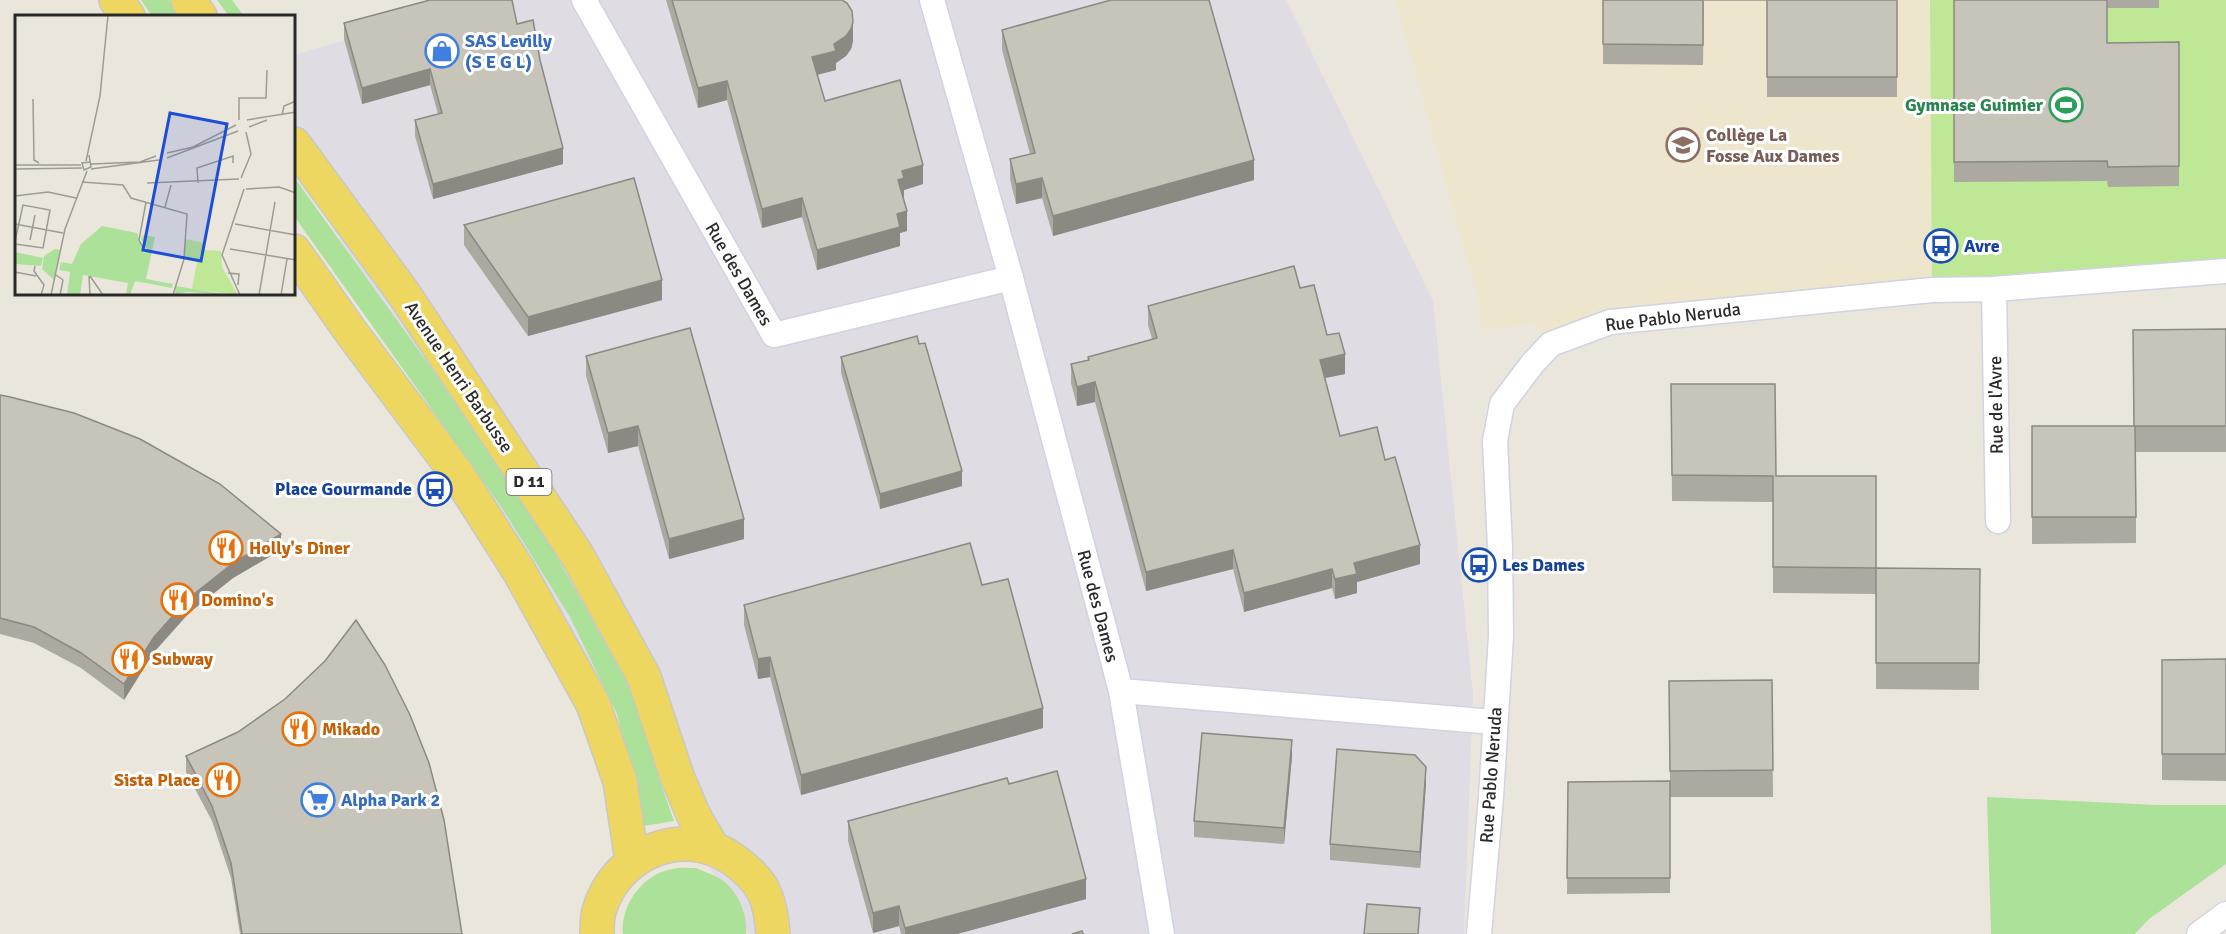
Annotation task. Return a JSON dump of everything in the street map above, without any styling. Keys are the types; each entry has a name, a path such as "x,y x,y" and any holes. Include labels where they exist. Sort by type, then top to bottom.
{"main road":[{"path":"116,0 127,15"},
{"path":"188,0 199,15"},
{"name":"Avenue Henri Barbusse","path":"296,147 404,294 577,555 644,677 677,776 693,814 712,847"},
{"path":"296,254 351,332 458,475 525,581 593,704 620,781 632,861"},
{"path":"597,934 599,912 611,883 632,861 653,849 676,844 712,847 746,868 762,889 772,913 773,934"}],"street":[{"name":"Rue des Dames","path":"584,0 774,335 1011,278"},
{"name":"Rue des Dames","path":"932,0 1011,278 1121,691 1162,934"},
{"name":"Rue Pablo Neruda","path":"1479,934 1502,636 1495,441 1502,404 1533,363 1551,344 1610,322 1932,290 1994,289 2226,271"},
{"name":"Rue de l'Avre","path":"1994,289 1998,521"},
{"path":"1121,691 1494,722"},
{"path":"2199,934 2226,914"}],"shaded area":[{"path":"482,0 1286,0 1433,301 1473,694 1464,934 749,934 296,165 296,54"},
{"name":"Collège La Fosse Aux Dames","path":"1395,0 1930,0 1932,290 1610,322 1551,344 1535,323 1482,329 1477,293"}],"green space":[{"path":"141,0 169,0 179,15 151,15"},
{"path":"217,0 232,0 243,15 228,15"},
{"path":"1930,0 2226,0 2226,271 1932,290"},
{"path":"296,180 432,369 549,543 641,707 656,770 674,821 644,826 617,714 570,617 502,508 296,219"},
{"path":"1987,797 2157,805 2226,805 2226,864 2149,919 2135,934 1991,934"},
{"path":"678,868 696,868 719,878 733,890 744,911 746,934 623,934 625,912 643,884 661,872"}],"building":[{"path":"430,0 512,0 517,24 533,20 540,60 563,148 433,184 415,120 442,113 430,69 362,88 344,23"},
{"path":"672,0 842,0 847,3 852,11 851,29 846,36 834,44 836,51 812,57 825,101 900,80 923,165 902,171 904,178 898,180 907,211 897,214 900,227 817,250 802,198 762,209 727,81 698,88"},
{"path":"1111,0 1209,0 1254,160 1053,216 1042,178 1016,184 1010,159 1035,153 1002,30"},
{"path":"1603,0 1703,0 1703,45 1603,44"},
{"path":"1767,0 1897,0 1897,77 1767,77"},
{"name":"Gymnase Guimier","path":"1954,0 2107,0 2107,43 2179,42 2179,166 2108,167 2107,161 1954,162"},
{"path":"634,178 662,280 528,317 464,225"},
{"path":"1294,266 1300,288 1314,285 1327,335 1339,333 1345,354 1320,360 1340,436 1377,427 1385,460 1395,457 1420,545 1354,563 1357,574 1335,579 1332,569 1244,593 1233,550 1146,572 1095,382 1077,387 1071,364 1157,338 1148,306"},
{"path":"690,328 744,519 669,539 638,426 608,433 586,356"},
{"path":"2226,329 2226,426 2135,426 2136,517 2032,517 2032,426 2134,426 2133,330"},
{"path":"917,336 919,344 925,343 962,471 880,494 841,357"},
{"path":"1671,384 1775,384 1776,476 1876,476 1876,568 1773,567 1773,476 1672,475"},
{"path":"0,395 74,413 140,439 220,484 281,534 233,563 189,598 154,637 124,684 81,653 34,627 0,618"},
{"path":"970,543 982,585 1008,579 1043,708 801,775 770,657 758,659 744,605"},
{"path":"1876,568 1980,569 1979,663 1876,663"},
{"name":"Alpha Park 2","path":"356,620 385,665 410,715 429,763 444,820 462,934 242,934 231,863 212,806 186,756 238,732 285,699 325,661"},
{"path":"2226,659 2226,754 2162,754 2162,660"},
{"path":"1772,680 1773,770 1670,771 1669,681"},
{"path":"1202,733 1292,740 1284,828 1194,821"},
{"path":"1337,749 1415,755 1426,767 1420,852 1330,844"},
{"path":"1057,771 1086,879 905,928 899,906 873,913 848,821 1007,778 1009,784"},
{"path":"1670,781 1670,878 1567,878 1568,782"},
{"path":"1367,904 1420,908 1418,934 1364,934"}],"place":[{"name":"SAS Levilly (S E G L)","path":"442,51"},
{"name":"Gymnase Guimier","path":"2066,105"},
{"name":"Collège La Fosse Aux Dames","path":"1683,145"},
{"name":"Avre","path":"1941,246"},
{"name":"Place Gourmande","path":"435,489"},
{"name":"Holly's Diner","path":"226,548"},
{"name":"Les Dames","path":"1479,565"},
{"name":"Domino's","path":"178,600"},
{"name":"Subway","path":"129,659"},
{"name":"Mikado","path":"299,729"},
{"name":"Sista Place","path":"223,780"},
{"name":"Alpha Park 2","path":"318,800"}]}
